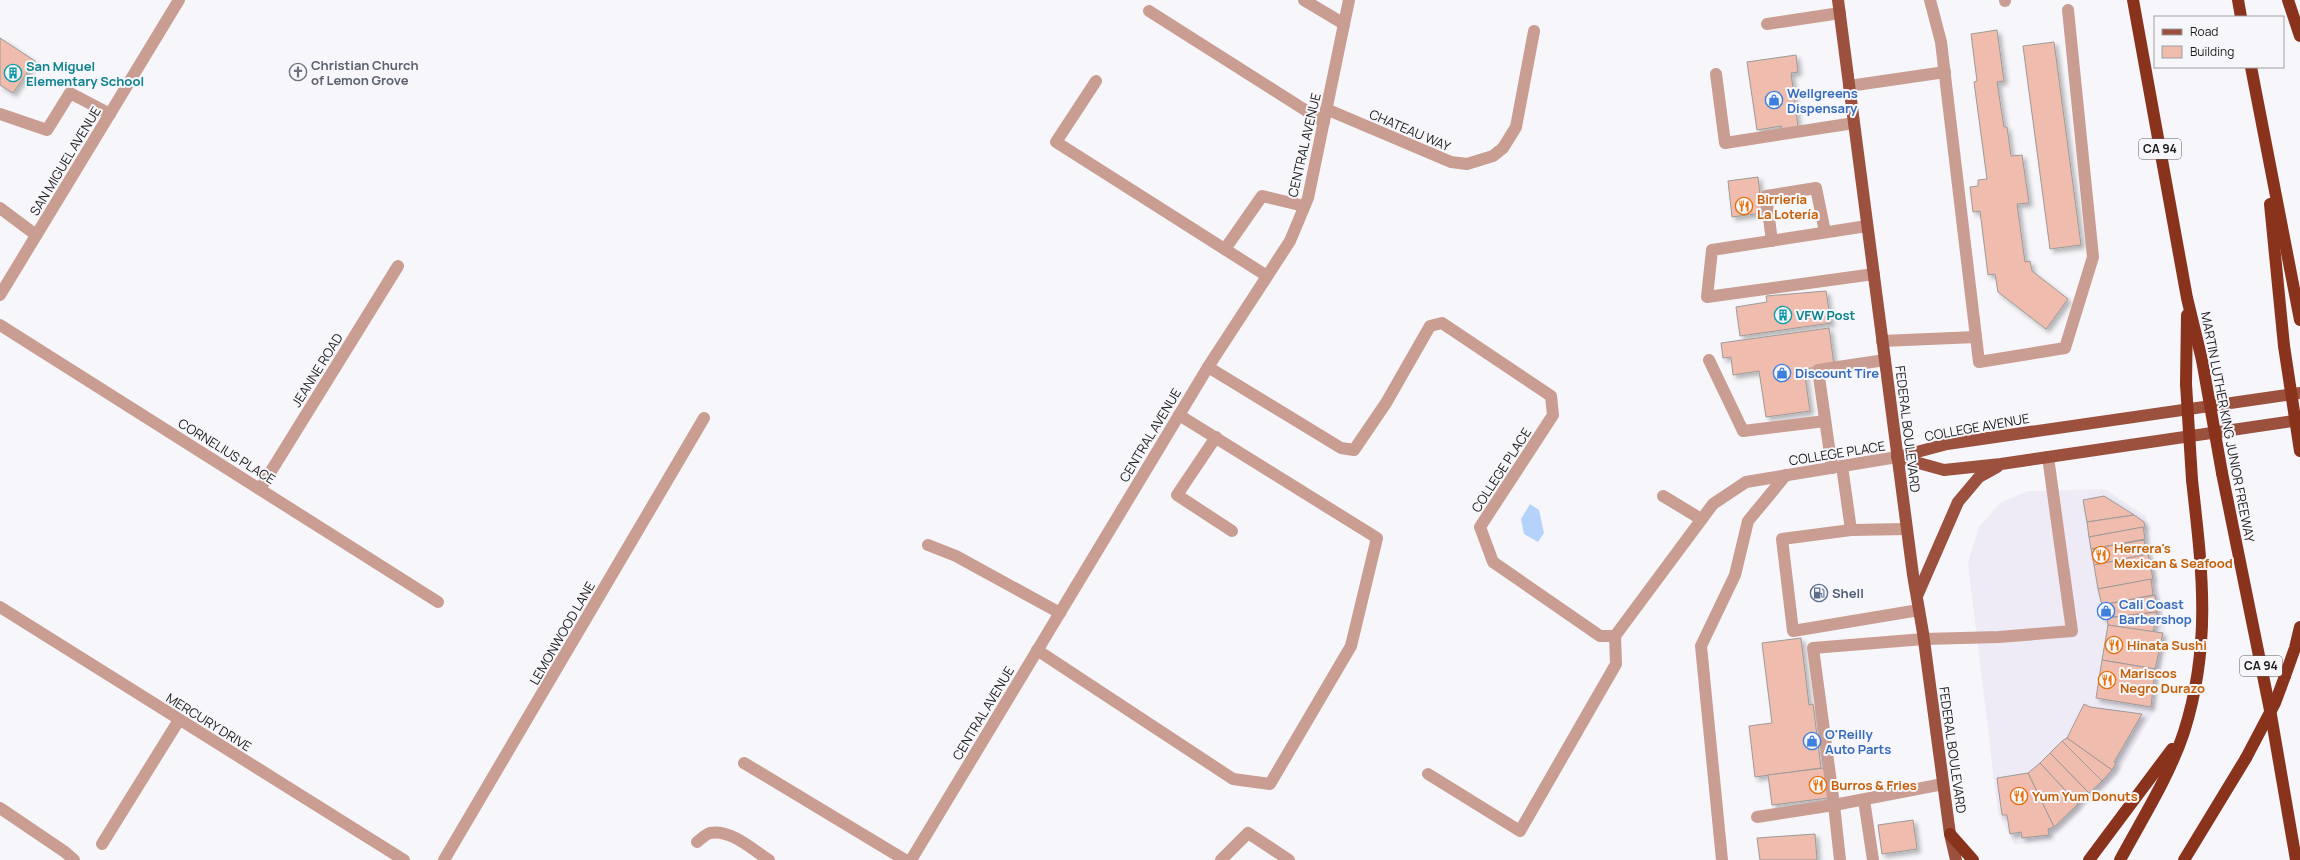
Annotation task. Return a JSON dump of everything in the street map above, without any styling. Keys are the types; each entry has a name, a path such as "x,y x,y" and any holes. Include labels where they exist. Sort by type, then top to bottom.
{"highway":[{"name":"MARTIN LUTHER KING JUNIOR FREEWAY","path":"2133,0 2187,298 2202,360 2222,473 2270,715 2296,860"},
{"path":"2238,0 2241,16"},
{"path":"2288,0 2300,36"},
{"path":"2251,68 2300,320"},
{"path":"2264,134 2284,346 2300,451"},
{"path":"2120,860 2167,773 2183,733 2196,688 2202,649 2203,606 2192,480 2186,384 2187,298"},
{"path":"2184,860 2246,758 2275,703 2296,648 2300,626"},
{"path":"2089,860 2183,733"},
{"path":"1950,834 1973,860"}],"main road":[{"name":"FEDERAL BOULEVARD","path":"1838,0 1916,596 1924,639 1950,834 1956,860"},
{"name":"COLLEGE AVENUE","path":"1897,457 1947,444 2300,393"},
{"path":"1897,457 1944,470 2001,464 2300,420"},
{"path":"1916,596 1958,502 1979,477 2001,464"}],"street":[{"name":"SAN MIGUEL AVENUE","path":"0,295 179,0"},
{"path":"1304,0 1344,24"},
{"name":"CENTRAL AVENUE","path":"911,860 1208,367 1290,241 1304,206 1324,122 1349,0"},
{"path":"1930,0 1941,42 1979,362 2066,348 2093,257 2068,10"},
{"path":"1149,10 1324,122"},
{"path":"1767,24 1840,13"},
{"name":"CHATEAU WAY","path":"1326,109 1451,162 1467,164 1493,156 1503,148 1516,127 1534,31"},
{"path":"1849,86 1945,72"},
{"path":"1716,74 1725,143 1854,124"},
{"path":"1096,81 1056,142 1267,276"},
{"path":"0,114 47,130 70,93 110,114"},
{"path":"1772,241 1766,196 1816,188 1825,232"},
{"path":"1225,250 1262,196 1304,206"},
{"path":"0,208 36,235"},
{"path":"1867,226 1712,250 1707,297 1874,274"},
{"name":"JEANNE ROAD","path":"260,490 398,266"},
{"name":"COLLEGE PLACE","path":"1208,367 1341,448 1354,450 1386,403 1430,326 1442,323 1551,396 1553,415 1480,527 1493,562 1600,636 1615,636 1713,504 1746,482 1897,457"},
{"name":"CORNELIUS PLACE","path":"0,324 438,602"},
{"path":"1882,341 1976,337"},
{"path":"1709,360 1744,432 1825,421"},
{"path":"1851,530 1825,421 1818,370 1885,360"},
{"path":"1037,650 1233,779 1270,784 1351,646 1377,538 1179,415"},
{"name":"LEMONWOOD LANE","path":"444,860 704,418"},
{"path":"1216,437 1177,495 1232,531"},
{"path":"1840,860 1813,648 1924,639 1999,637 2072,631 2048,457"},
{"path":"1722,860 1701,646 1735,575 1748,521 1786,475"},
{"path":"1663,496 1701,519"},
{"path":"1907,529 1851,530 1782,539 1793,631 1919,610"},
{"path":"928,545 956,556 1060,613"},
{"name":"MERCURY DRIVE","path":"0,607 404,860"},
{"path":"1428,774 1520,831 1616,664 1615,636"},
{"path":"102,844 179,720"},
{"path":"744,763 905,860"},
{"path":"1757,817 1864,800 1943,784"},
{"path":"1864,800 1874,860"},
{"path":"0,808 66,852 74,860"},
{"path":"697,842 709,833 723,833 737,839 769,860"},
{"path":"1221,860 1248,833 1289,860"}],"shaded area":[{"path":"2105,489 2146,516 2166,634 2154,711 2118,774 2052,838 2015,845 1998,813 1968,563 1979,527 2000,503 2028,491"}],"water":[{"path":"1530,504 1539,510 1544,533 1538,542 1524,534 1521,519"}],"building":[{"path":"1997,30 2004,81 1997,82 2004,127 2007,127 2011,156 2022,155 2029,203 2017,204 2025,262 2030,261 2032,271 2068,299 2046,329 1998,292 1995,274 1988,275 1980,211 1973,212 1970,187 1978,186 1978,180 1987,179 1974,82 1977,81 1971,34"},
{"name":"San Miguel Elementary School","path":"0,38 35,61 13,93 0,85"},
{"path":"2054,42 2081,245 2050,249 2023,46"},
{"name":"Wellgreens Dispensary","path":"1796,55 1798,72 1791,73 1798,127 1782,129 1781,126 1757,130 1747,62"},
{"path":"1758,177 1762,213 1732,217 1728,181"},
{"name":"VFW Post","path":"1826,291 1831,323 1740,336 1736,307 1767,302 1766,296"},
{"name":"Discount Tire","path":"1829,328 1834,365 1804,369 1810,411 1766,417 1759,371 1733,375 1731,357 1723,358 1721,343"},
{"path":"2104,496 2134,515 2087,522 2083,500"},
{"path":"2134,515 2144,522 2145,527 2089,537 2087,522"},
{"path":"2143,527 2145,539 2091,549 2089,537"},
{"path":"2144,540 2147,555 2094,565 2091,549"},
{"path":"2148,554 2153,579 2098,589 2094,565"},
{"path":"2151,579 2153,595 2102,605 2098,589"},
{"path":"2155,595 2157,612 2103,618 2102,605"},
{"path":"2157,612 2153,632 2108,625 2107,618"},
{"path":"2108,625 2163,633 2155,669 2102,660"},
{"path":"1801,638 1809,705 1813,704 1821,768 1755,777 1749,726 1772,723 1762,643"},
{"path":"2102,660 2155,669 2151,707 2096,698"},
{"path":"2084,704 2090,707 2142,714 2114,762 2116,763 2112,770 2067,738"},
{"path":"2067,738 2112,770 2102,781 2062,741"},
{"path":"2062,741 2102,781 2089,793 2050,753"},
{"path":"2050,753 2088,792 2077,803 2040,763"},
{"path":"2040,763 2078,804 2054,827 2028,773"},
{"path":"1824,768 1828,798 1772,805 1768,775"},
{"name":"Yum Yum Donuts","path":"2028,773 2054,827 2048,829 2049,835 2022,838 2021,832 2010,834 2007,815 2002,815 1997,778"},
{"path":"1913,820 1917,849 1882,854 1878,825"},
{"path":"1815,834 1817,860 1760,860 1757,838"}],"place":[{"name":"Christian Church of Lemon Grove","path":"298,72"},
{"name":"San Miguel Elementary School","path":"13,73"},
{"name":"Wellgreens Dispensary","path":"1774,100"},
{"name":"Birrieria La Lotería","path":"1744,206"},
{"name":"VFW Post","path":"1783,315"},
{"name":"Discount Tire","path":"1782,373"},
{"name":"Herrera's Mexican & Seafood","path":"2101,555"},
{"name":"Shell","path":"1819,593"},
{"name":"Cali Coast Barbershop","path":"2106,611"},
{"name":"Hinata Sushi","path":"2114,645"},
{"name":"Mariscos Negro Durazo","path":"2107,680"},
{"name":"O'Reilly Auto Parts","path":"1812,741"},
{"name":"Burros & Fries","path":"1818,785"},
{"name":"Yum Yum Donuts","path":"2019,796"}]}
